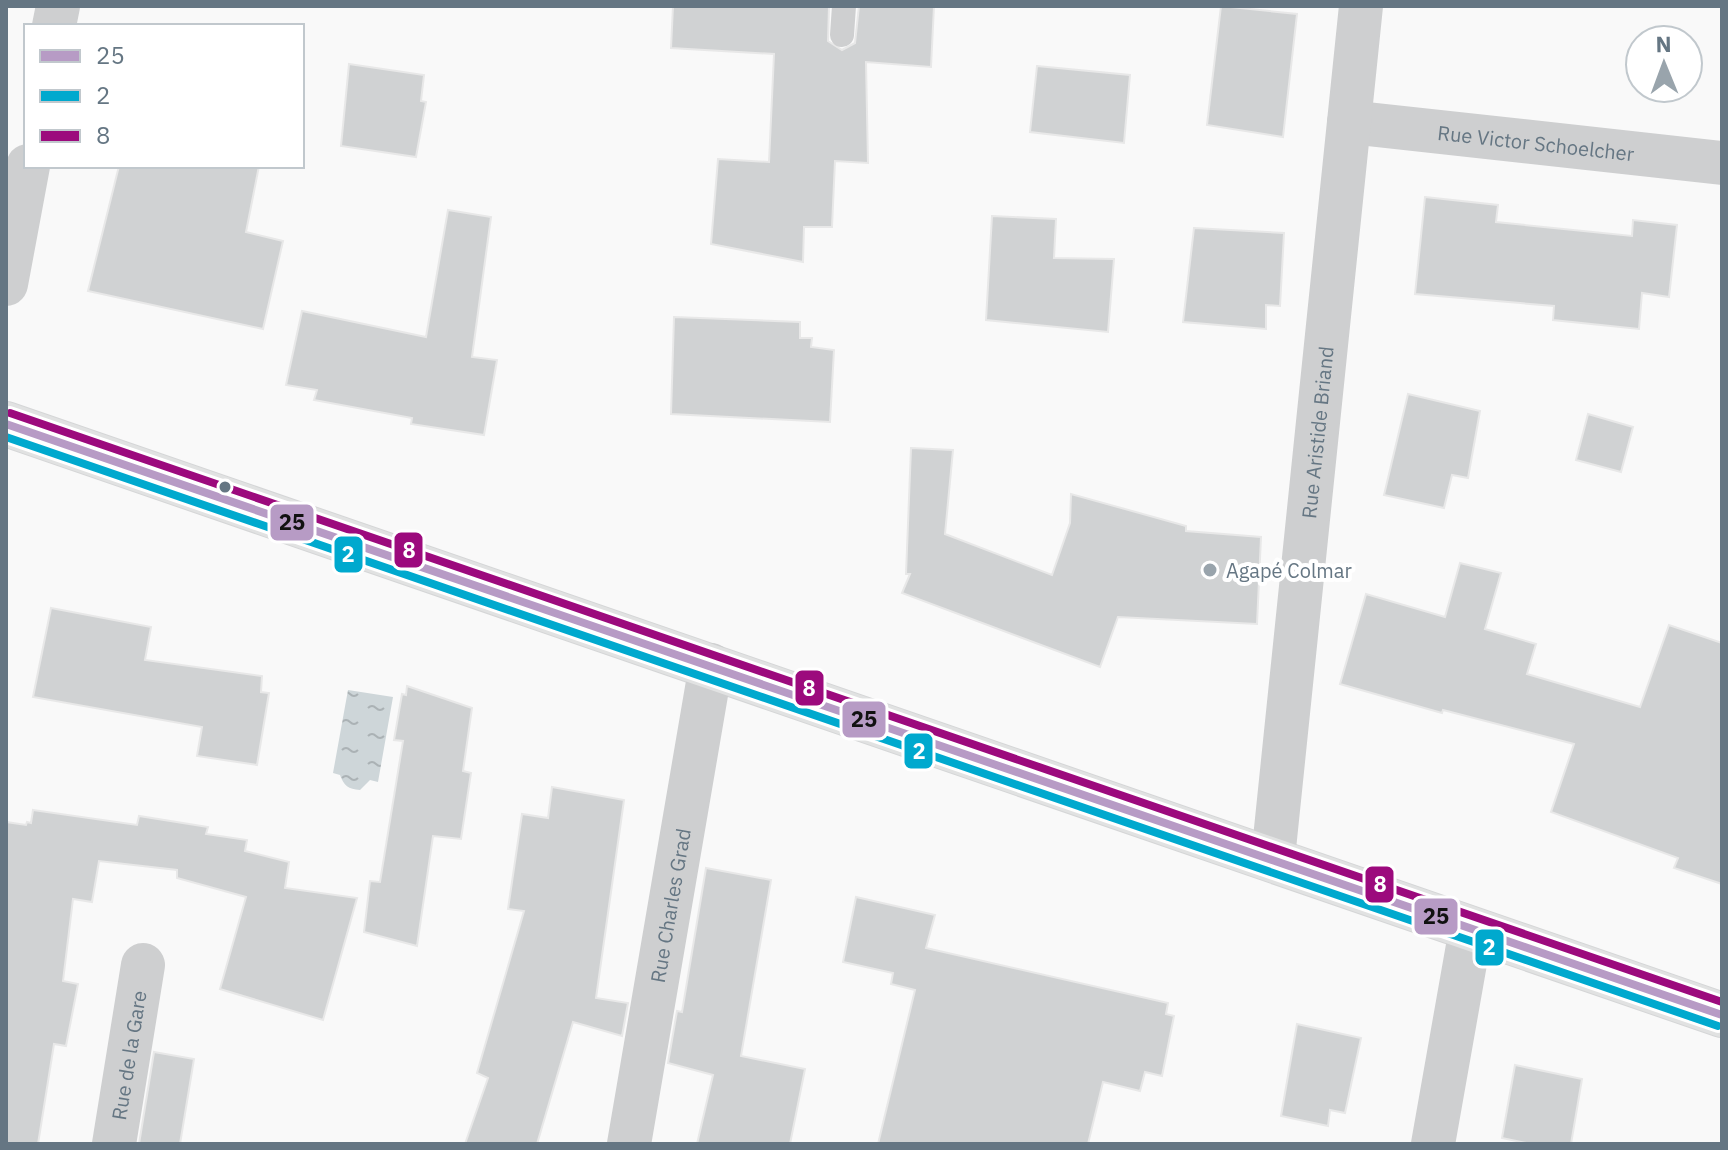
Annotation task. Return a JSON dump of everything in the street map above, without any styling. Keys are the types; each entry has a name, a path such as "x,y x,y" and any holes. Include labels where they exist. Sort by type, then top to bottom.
{"main road":[{"path":"6,424 1722,1015"}],"street":[{"name":"Rue Aristide Briand","path":"1273,858 1361,6"},
{"name":"Rue Victor Schoelcher","path":"1349,122 1722,163"},
{"path":"6,284 28,168"},
{"name":"Rue Charles Grad","path":"629,1144 711,665"},
{"path":"1433,1144 1471,929"},
{"name":"Rue de la Gare","path":"114,1144 143,965"}],"lane":[{"path":"842,35 844,6"}],"water":[{"path":"348,690 393,697 378,782 370,780 360,790 347,786 340,775 333,773"}],"building":[{"path":"673,6 829,6 828,41 842,50 855,43 859,6 934,6 931,67 866,62 868,163 835,161 832,227 804,227 803,262 711,244 718,159 769,162 774,54 671,48"},
{"path":"1221,6 1297,14 1283,137 1207,125"},
{"path":"349,64 424,75 421,101 426,102 416,157 341,146"},
{"path":"1037,66 1130,75 1124,143 1030,132"},
{"path":"119,168 259,168 246,232 283,241 263,329 88,291"},
{"path":"1425,197 1498,205 1496,222 1632,236 1633,220 1677,225 1669,297 1642,293 1639,329 1553,320 1554,306 1415,294"},
{"path":"448,210 491,217 472,357 497,360 484,435 411,424 412,418 314,400 317,390 286,385 302,311 426,337"},
{"path":"992,216 1056,219 1054,258 1114,259 1108,332 986,320"},
{"path":"1194,228 1284,233 1280,306 1266,305 1266,329 1183,322"},
{"path":"674,317 800,322 800,338 812,338 811,347 834,350 830,422 671,414"},
{"path":"1408,394 1480,411 1468,478 1452,475 1444,508 1384,495"},
{"path":"1588,414 1633,427 1621,472 1576,460"},
{"path":"911,448 953,450 945,534 1052,575 1070,523 1071,494 1186,526 1186,531 1261,537 1257,624 1118,617 1100,667 902,593 910,574 906,574"},
{"path":"1460,563 1501,573 1485,629 1536,644 1527,674 1640,707 1669,625 1722,643 1722,884 1674,868 1678,858 1551,812 1574,744 1443,710 1442,713 1340,684 1366,594 1445,617"},
{"path":"51,608 151,627 145,660 262,676 261,692 269,693 257,765 197,756 202,727 33,697"},
{"path":"407,686 472,708 463,771 471,773 461,839 433,836 417,946 364,932 370,881 380,882 403,741 394,740 402,694 406,695"},
{"path":"552,787 624,800 596,998 628,1003 622,1036 573,1022 537,1144 465,1144 488,1078 477,1073 524,911 508,909 522,814 548,818"},
{"path":"33,810 137,825 139,816 208,827 206,834 247,840 245,851 289,862 285,888 357,898 323,1020 220,989 246,897 177,878 177,870 99,861 92,902 73,899 63,981 78,984 66,1046 54,1044 38,1144 6,1144 6,822 31,823"},
{"path":"706,868 771,880 741,1056 805,1069 790,1144 697,1144 713,1075 668,1063 677,1011 682,1012"},
{"path":"856,897 935,915 926,948 1168,1003 1166,1014 1174,1016 1162,1076 1145,1072 1140,1091 1103,1082 1088,1144 878,1144 915,990 891,984 893,973 843,962"},
{"path":"1297,1024 1361,1038 1345,1113 1330,1110 1328,1126 1281,1116"},
{"path":"154,1052 194,1059 180,1144 139,1144"},
{"path":"1515,1065 1582,1079 1571,1144 1531,1144 1502,1138"}],"transit line":[{"name":"8","path":"10,413 1722,1002"},
{"name":"25","path":"6,424 1722,1015"},
{"name":"2","path":"6,437 1718,1026"}],"place":[{"name":"Agapé Colmar","path":"1210,570"}]}
